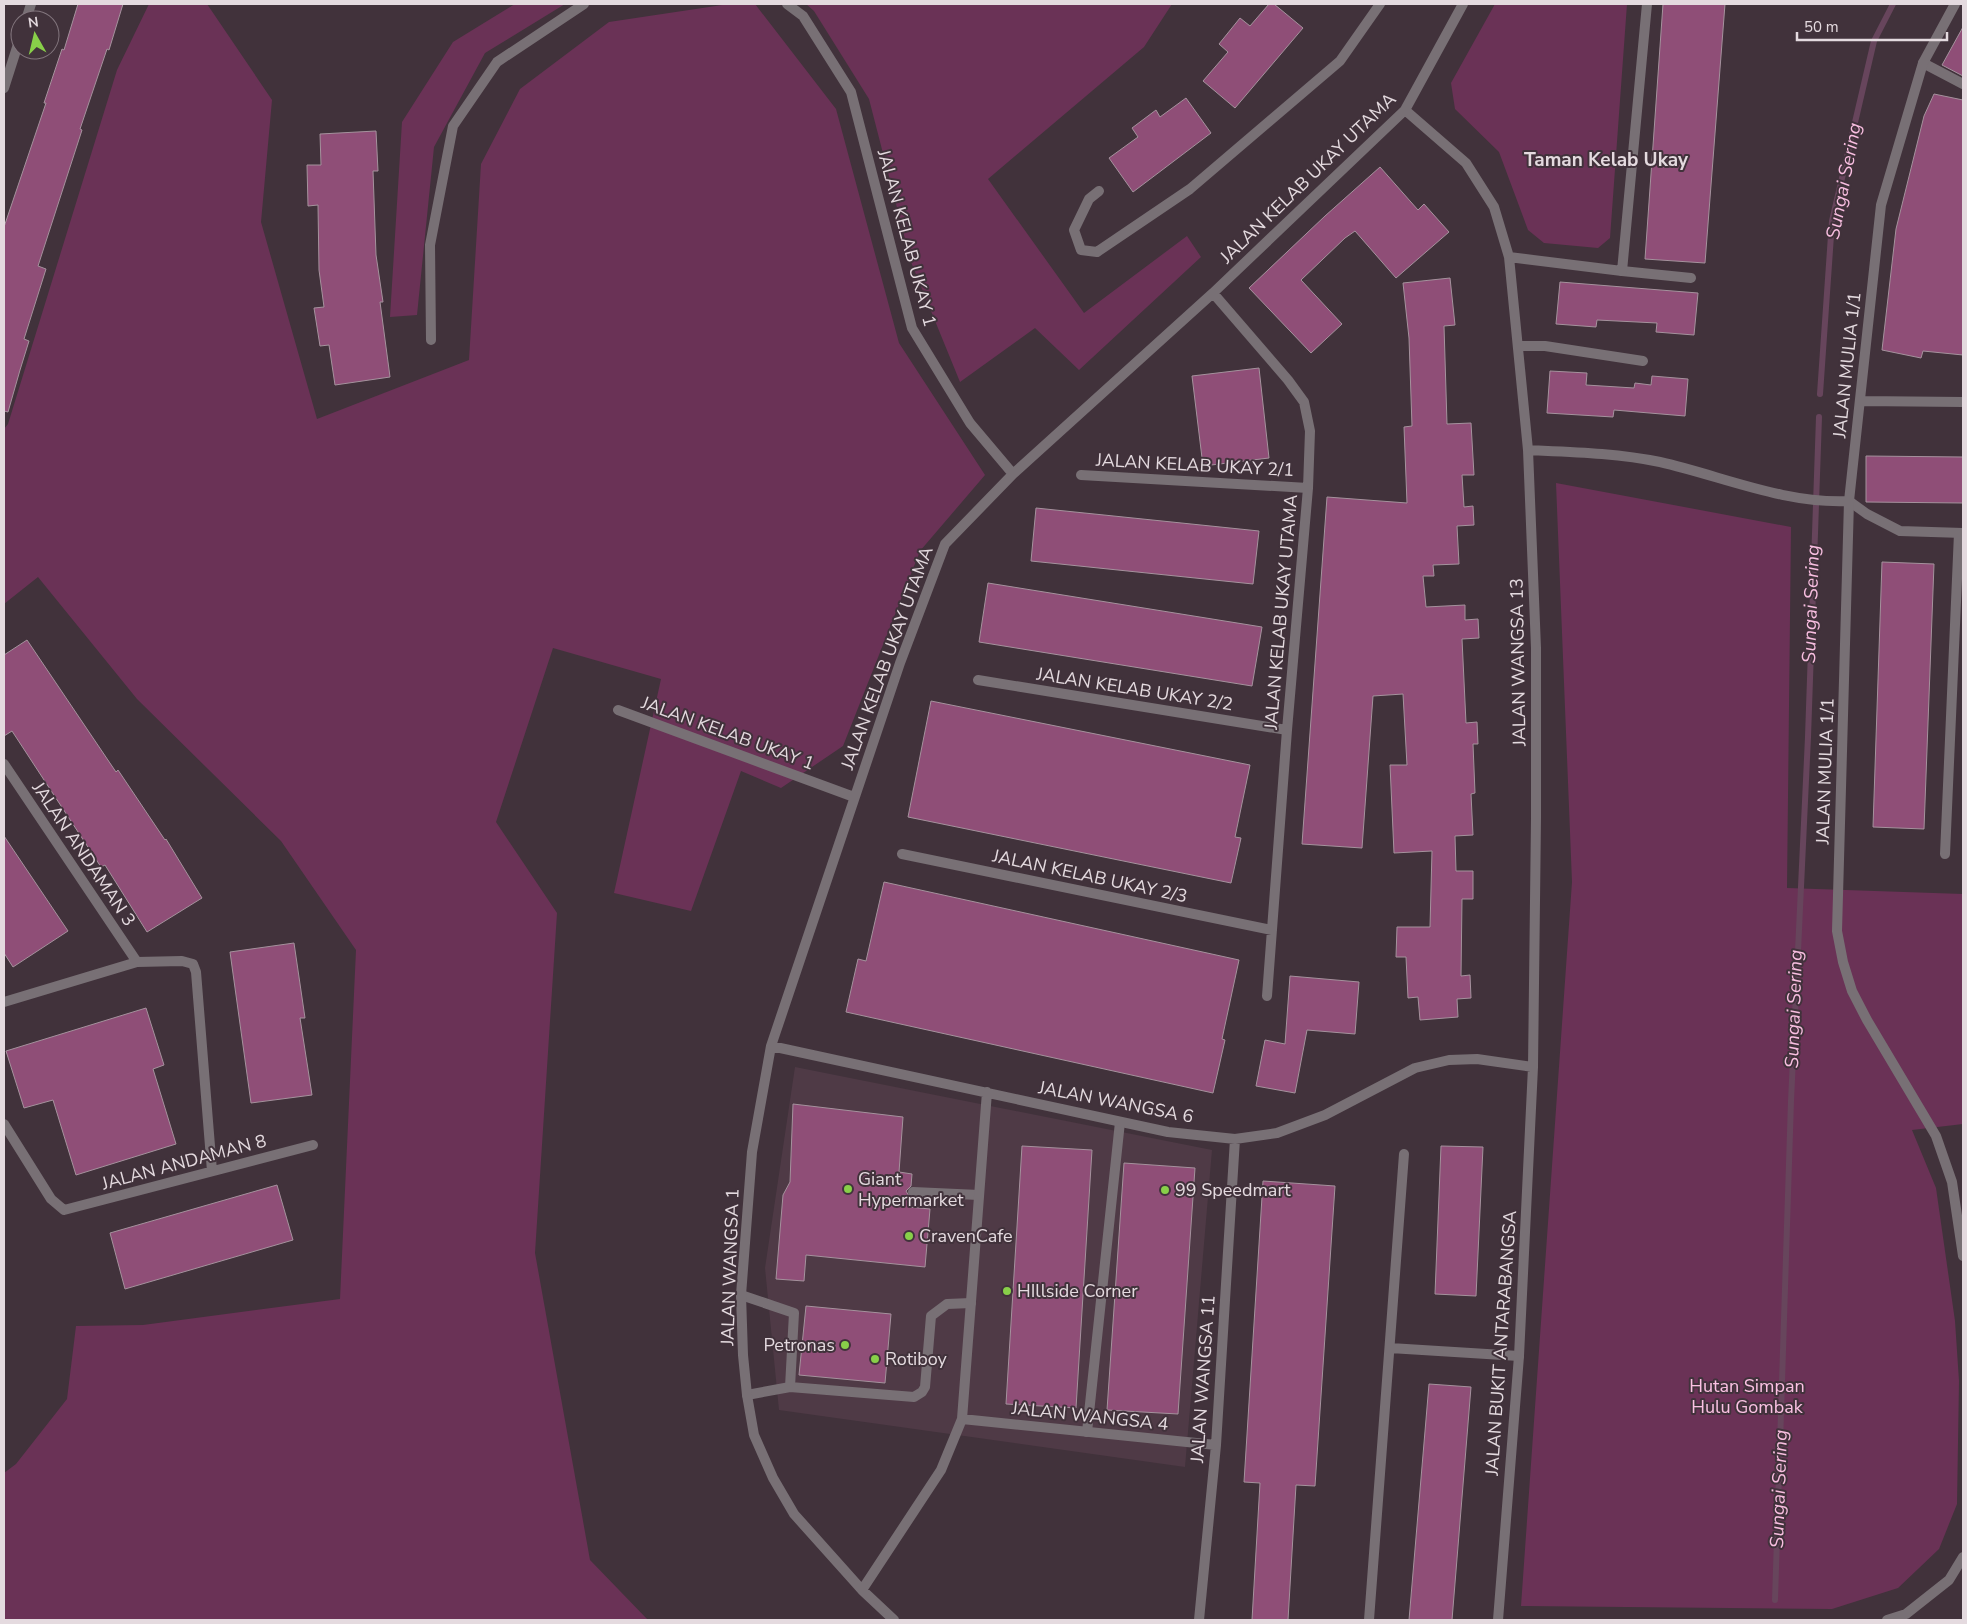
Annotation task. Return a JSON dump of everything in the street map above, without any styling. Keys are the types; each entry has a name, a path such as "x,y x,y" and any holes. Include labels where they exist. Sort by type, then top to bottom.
{"street":[{"path":"431,340 430,245 453,126 497,62 584,4"},
{"name":"JALAN KELAB UKAY 1","path":"788,4 803,16 851,92 912,328 970,423 1013,474"},
{"path":"1099,191 1089,199 1074,230 1081,250 1097,252 1190,189 1340,61 1380,4"},
{"name":"JALAN KELAB UKAY UTAMA","path":"771,1046 900,663 945,544 1013,474 1213,293 1405,110 1463,4"},
{"path":"1622,271 1647,4"},
{"name":"JALAN MULIA 1/1","path":"1955,4 1923,63 1880,206 1849,501 1837,931 1843,962 1852,991 1867,1020 1936,1136 1952,1182 1963,1256"},
{"path":"4,88 13,60"},
{"path":"1923,63 1963,84"},
{"name":"JALAN WANGSA 13","path":"1405,110 1466,163 1494,207 1509,257 1528,450 1536,648 1533,1067"},
{"path":"1509,257 1691,278"},
{"name":"JALAN KELAB UKAY UTAMA","path":"1213,293 1288,380 1304,402 1310,431 1308,488 1267,996"},
{"path":"1518,346 1545,346 1643,361"},
{"path":"1860,401 1963,402"},
{"path":"1528,450 1587,452 1659,462 1786,496 1831,502 1849,501 1867,514 1900,531 1961,533 1945,854"},
{"name":"JALAN KELAB UKAY 2/1","path":"1081,475 1308,488"},
{"name":"JALAN KELAB UKAY 2/2","path":"978,680 1287,730"},
{"name":"JALAN KELAB UKAY 1","path":"618,710 854,797"},
{"name":"JALAN ANDAMAN 3","path":"4,764 137,962"},
{"name":"JALAN KELAB UKAY 2/3","path":"902,854 1272,930"},
{"path":"4,1002 137,962 182,961 193,964 196,972 212,1171"},
{"name":"JALAN WANGSA 6","path":"771,1046 1168,1132 1235,1139 1277,1133 1324,1115 1414,1068 1449,1060 1477,1059 1533,1067"},
{"name":"JALAN WANGSA 1","path":"771,1046 752,1152 742,1296 743,1355 754,1435 773,1478 794,1514 862,1590 894,1620"},
{"name":"JALAN BUKIT ANTARABANGSA","path":"1498,1620 1519,1356 1533,1067"},
{"path":"862,1590 941,1470 962,1419 987,1092"},
{"path":"1086,1432 1120,1122"},
{"name":"JALAN ANDAMAN 8","path":"4,1124 51,1199 64,1210 313,1145"},
{"name":"JALAN WANGSA 11","path":"1199,1620 1216,1445 1235,1139"},
{"path":"1370,1620 1404,1154"},
{"path":"913,1192 979,1195"},
{"path":"742,1296 794,1313 790,1387"},
{"path":"747,1395 790,1387 914,1397 922,1392 925,1387 931,1316 947,1304 970,1304"},
{"path":"1390,1348 1519,1356"},
{"name":"JALAN WANGSA 4","path":"962,1419 1216,1445"},
{"path":"1887,1620 1906,1614 1949,1580 1963,1557"}],"shaded area":[{"path":"795,1067 1212,1150 1185,1467 779,1410 765,1268"}],"green space":[{"path":"149,4 207,4 272,100 261,222 317,419 469,360 481,164 520,89 609,22 729,4 755,4 836,109 899,343 985,475 920,551 843,746 781,788 741,771 691,911 614,893 661,679 553,648 496,822 557,913 535,1253 590,1560 648,1620 4,1620 4,1473 16,1464 67,1399 76,1326 143,1325 340,1299 356,950 281,841 137,699 38,577 4,604 4,429 8,424 117,70"},
{"path":"515,4 565,4 485,53 434,147 417,315 390,317 402,122 453,42"},
{"path":"806,4 1172,4 1144,47 988,179 1084,313 1187,236 1201,257 1079,370 1035,328 960,382 911,262 869,99 814,11"},
{"path":"1495,4 1627,4 1610,238 1598,248 1544,243 1528,230 1499,152 1455,109 1451,83"},
{"name":"Hutan Simpan Hulu Gombak","path":"1556,483 1791,527 1787,888 1963,894 1963,1124 1912,1130 1936,1188 1955,1321 1959,1381 1957,1504 1939,1549 1898,1588 1832,1609 1521,1606 1572,882"}],"building":[{"path":"78,4 123,4 109,50 107,49 80,129 82,130 38,266 46,269 24,339 29,341 8,412 4,411 4,227 46,103 44,103 58,60 60,60 62,49 64,50"},
{"path":"1269,4 1274,4 1303,28 1235,108 1203,81 1228,52 1219,44 1240,18 1250,26"},
{"path":"1663,4 1725,4 1705,263 1645,259"},
{"path":"1963,27 1963,76 1942,65"},
{"path":"1934,94 1963,100 1963,355 1923,351 1921,358 1882,350 1896,229 1924,116"},
{"path":"1186,98 1211,133 1133,192 1109,158 1138,137 1132,128 1156,110 1160,117"},
{"path":"376,131 378,171 373,171 376,255 383,302 380,302 390,377 335,385 329,345 320,346 314,308 324,307 319,270 318,205 308,206 307,165 321,165 320,134"},
{"path":"1380,167 1418,210 1424,204 1449,232 1396,278 1355,231 1345,238 1301,280 1342,324 1311,353 1249,288"},
{"path":"1450,278 1455,325 1444,326 1447,424 1471,423 1474,475 1462,475 1464,507 1473,506 1474,525 1457,526 1459,564 1433,565 1434,576 1423,576 1426,607 1465,605 1465,620 1478,619 1479,638 1462,639 1466,723 1477,722 1478,744 1473,744 1475,793 1471,794 1473,835 1455,836 1456,871 1473,871 1473,899 1462,899 1461,976 1470,975 1471,998 1457,999 1458,1017 1420,1020 1418,997 1408,998 1406,957 1396,957 1397,927 1430,927 1432,851 1394,853 1390,765 1407,765 1403,694 1373,696 1362,848 1302,844 1327,497 1407,503 1404,427 1412,426 1409,338 1403,283"},
{"path":"1560,282 1698,293 1694,335 1656,332 1657,323 1597,320 1596,327 1556,324"},
{"path":"1259,368 1269,458 1203,466 1192,376"},
{"path":"1550,371 1587,373 1586,385 1634,388 1635,383 1651,385 1652,376 1688,379 1685,416 1614,410 1613,417 1547,413"},
{"path":"1866,456 1963,457 1963,503 1866,502"},
{"path":"1036,508 1259,531 1253,584 1031,561"},
{"path":"1882,562 1934,564 1924,829 1873,827"},
{"path":"988,583 1262,627 1252,686 979,642"},
{"path":"27,640 116,772 118,770 166,839 202,898 147,932 105,865 101,867 12,731 4,736 4,655"},
{"path":"931,701 1250,765 1235,837 1241,838 1231,883 908,817"},
{"path":"4,836 68,931 13,967 4,953"},
{"path":"884,882 1239,960 1222,1039 1225,1040 1213,1093 846,1012 858,959 866,961"},
{"path":"294,943 305,1018 300,1018 312,1095 251,1103 230,952"},
{"path":"1290,976 1359,982 1355,1034 1307,1030 1295,1093 1256,1086 1265,1040 1285,1044"},
{"path":"146,1008 164,1065 153,1069 176,1144 76,1175 53,1100 24,1108 6,1051"},
{"name":"Giant Hypermarket","path":"793,1104 903,1117 899,1172 912,1174 911,1186 906,1191 910,1198 909,1207 930,1209 925,1267 806,1255 804,1281 776,1279 783,1195 790,1182"},
{"path":"1022,1146 1092,1150 1076,1408 1006,1404"},
{"path":"1441,1146 1483,1147 1476,1296 1435,1294"},
{"path":"1124,1163 1195,1168 1178,1414 1107,1410"},
{"path":"1263,1181 1335,1186 1315,1486 1296,1485 1288,1620 1252,1620 1260,1483 1244,1482"},
{"path":"277,1185 293,1240 125,1289 110,1233"},
{"name":"Petronas","path":"806,1306 891,1314 885,1383 799,1375"},
{"path":"1429,1384 1471,1387 1452,1620 1409,1620"}],"waterway":[{"name":"Sungai Sering","path":"1820,394 1832,221 1874,41 1893,4"},
{"name":"Sungai Sering","path":"1775,1600 1791,1101 1808,737 1819,417"}],"place":[{"name":"Giant Hypermarket","path":"848,1189"},
{"name":"99 Speedmart","path":"1165,1190"},
{"name":"CravenCafe","path":"909,1236"},
{"name":"HIllside Corner","path":"1007,1291"},
{"name":"Petronas","path":"845,1345"},
{"name":"Rotiboy","path":"875,1359"}],"district":[{"name":"Taman Kelab Ukay","path":"1606,160"}]}
